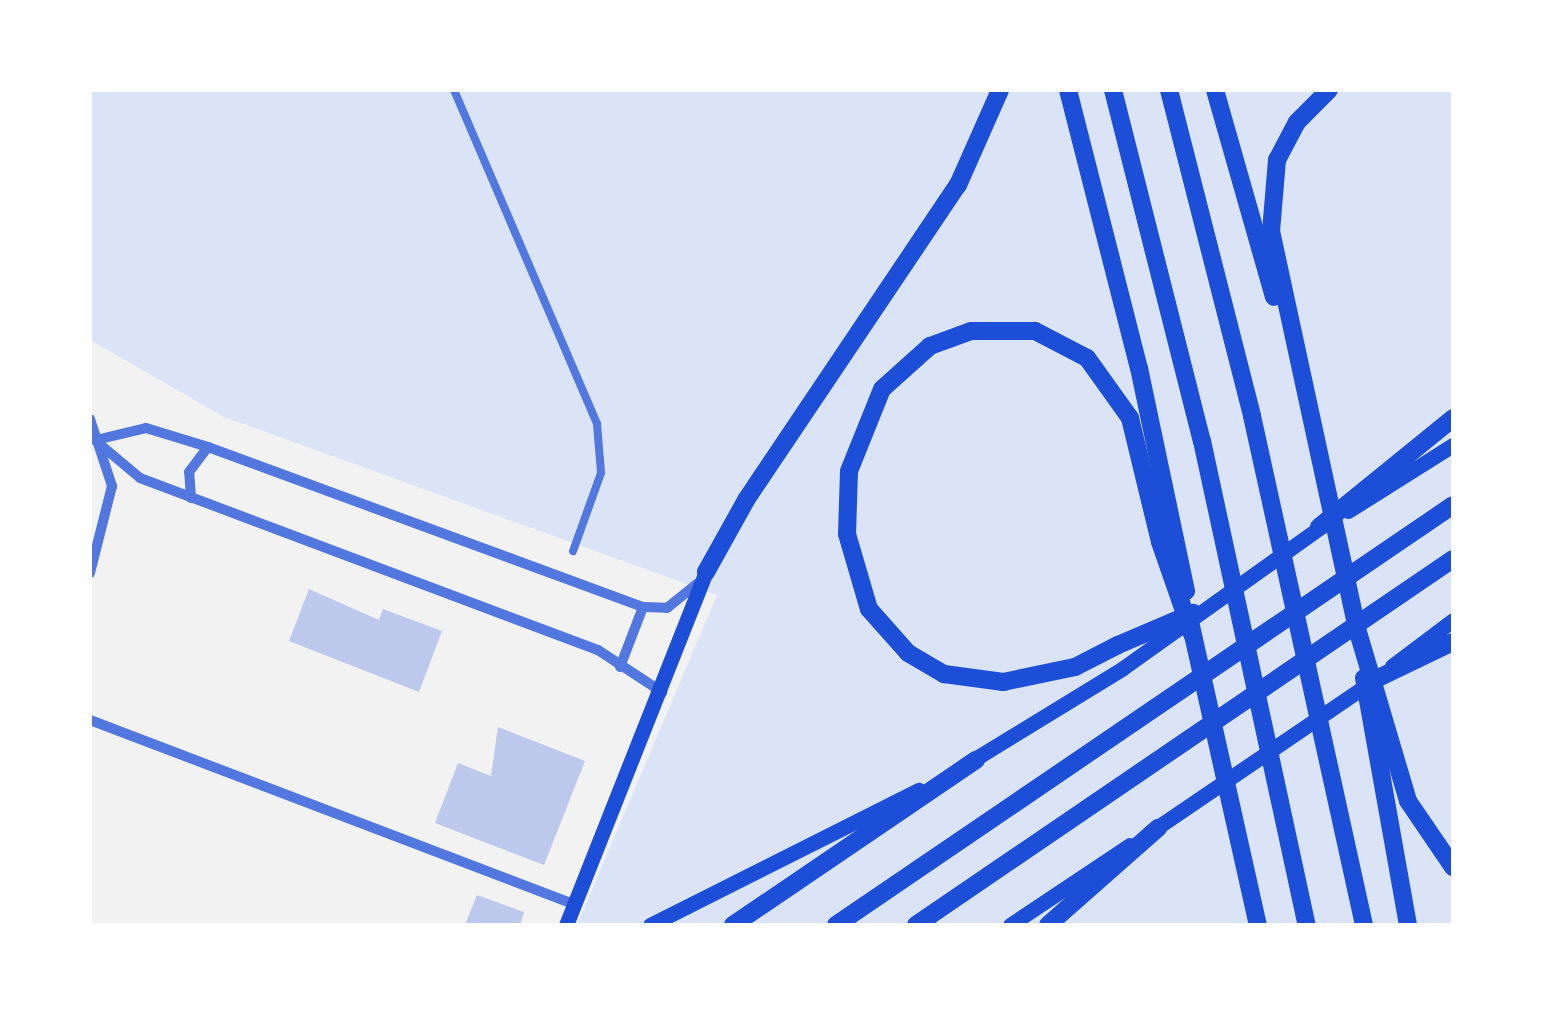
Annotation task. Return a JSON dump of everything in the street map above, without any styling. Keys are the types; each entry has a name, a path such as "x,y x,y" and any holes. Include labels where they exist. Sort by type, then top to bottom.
{"highway":[{"path":"706,572 746,500 952,195 1000,90"},
{"path":"1068,90 1140,368 1192,634 1258,925"},
{"path":"1113,90 1198,423 1308,925"},
{"path":"1169,90 1256,435 1364,925"},
{"path":"1215,90 1258,254 1289,334"},
{"path":"1329,90 1285,140 1271,179 1271,231 1289,334 1358,632 1408,925"},
{"path":"1192,634 1160,542 1137,438 1101,372 1071,346 1035,331 992,328 930,346 882,389 849,472 847,534 870,610 894,641 926,664 982,682 1051,674 1118,645 1194,613"},
{"path":"1319,528 1395,473 1453,418"},
{"path":"836,925 1453,505"},
{"path":"916,925 1453,559"},
{"path":"1358,632 1408,801 1453,867"},
{"path":"1372,682 1440,643"},
{"path":"733,925 976,760"},
{"path":"1231,812 1246,925"},
{"path":"1048,925 1158,828"}],"main road":[{"path":"1395,473 1453,446"},
{"path":"650,925 815,848 976,760 1122,668 1194,613 1319,528"},
{"path":"566,925 664,692 706,572"},
{"path":"1440,643 1453,620"},
{"path":"1010,925 1372,682"}],"street":[{"path":"454,90 597,424 601,473 573,551"},
{"path":"90,419 112,486 90,573"},
{"path":"95,438 146,428 208,447 643,608 680,602 706,572"},
{"path":"95,438 140,478 598,650 664,692"},
{"path":"191,498 189,472 208,447"},
{"path":"620,667 643,608"},
{"path":"90,720 576,905"}],"shaded area":[{"path":"90,90 1453,90 1453,925 577,925 717,595 224,417 90,340"}],"building":[{"path":"309,589 379,620 383,609 442,631 419,692 289,641"},
{"path":"498,727 585,761 544,865 435,823 458,763 491,776"},
{"path":"477,895 524,912 520,925 465,925"}]}
